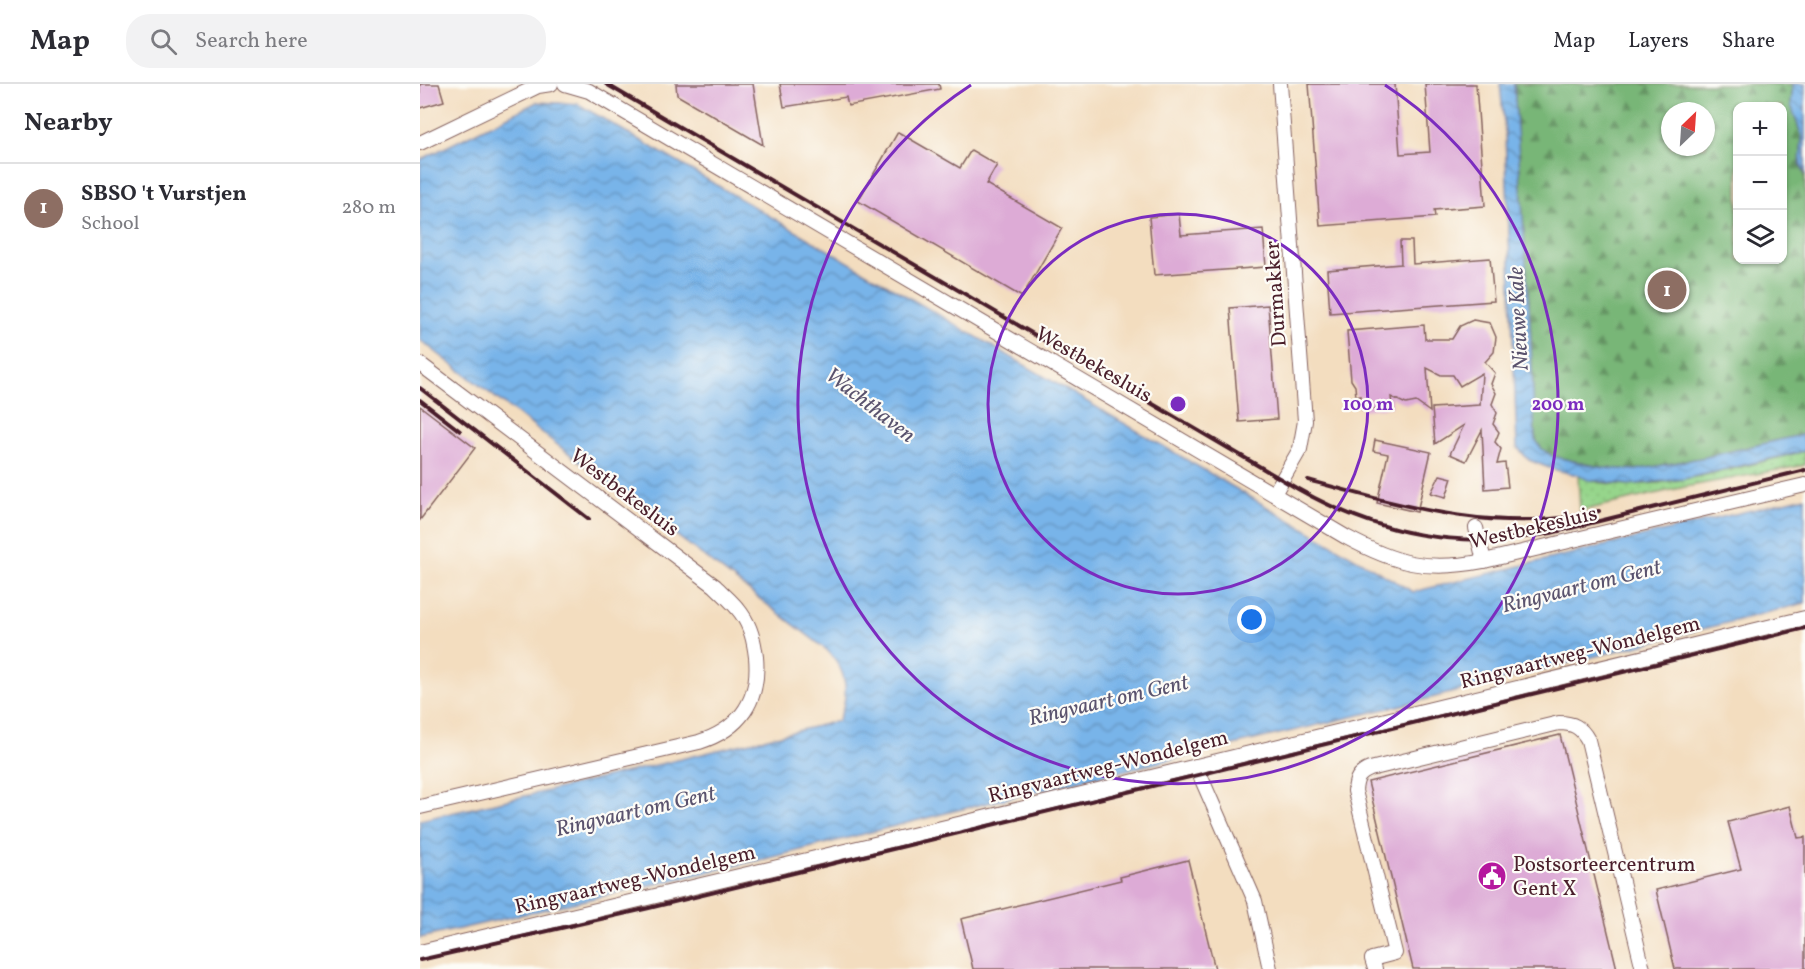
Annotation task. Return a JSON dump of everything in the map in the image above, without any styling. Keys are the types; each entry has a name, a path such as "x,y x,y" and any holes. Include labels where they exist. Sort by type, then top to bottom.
{"street":[{"path":"420,143 538,86 552,84"},
{"name":"Westbekesluis","path":"565,84 589,91 1364,547 1397,561 1442,567 1484,561 1805,485"},
{"name":"Durmakker","path":"1274,494 1300,448 1305,422 1280,84"},
{"name":"Westbekesluis","path":"420,364 715,586 741,613 749,627 754,640 757,672 754,690 740,718 717,736 420,807"},
{"path":"1476,528 1484,561"},
{"name":"Ringvaartweg-Wondelgem","path":"420,952 1805,618"},
{"path":"1375,969 1372,959 1395,953 1355,791 1356,780 1361,772 1559,723 1572,723 1583,730 1588,740 1643,969"},
{"path":"1196,766 1255,901 1270,969"}],"green space":[{"path":"1514,84 1793,84 1791,105 1802,137 1800,164 1805,175 1805,434 1706,457 1636,470 1604,468 1552,456 1542,449 1535,439 1530,320"},
{"path":"1805,451 1805,465 1685,487 1580,511 1578,475 1600,482 1657,483 1690,478"}],"water":[{"name":"Nieuwe Kale","path":"1500,84 1514,84 1530,320 1535,439 1542,449 1552,456 1604,468 1636,470 1706,457 1805,434 1805,451 1684,479 1629,485 1588,480 1578,475 1552,469 1529,460 1517,447 1505,133"},
{"path":"1793,84 1805,84 1805,175 1800,164 1802,137 1791,105"},
{"path":"537,102 578,104 1413,592 1805,497 1805,603 1423,700 954,811 769,858 420,938 420,820 838,721 844,702 843,675 827,650 420,340 420,160"}],"building":[{"path":"420,84 439,84 444,101 420,108"},
{"path":"676,84 753,84 763,145 677,95"},
{"path":"780,84 939,84 940,89 848,106 846,97 784,107"},
{"path":"1309,84 1395,84 1400,154 1430,152 1425,84 1476,84 1485,206 1434,210 1435,217 1320,226"},
{"path":"898,132 960,168 971,150 997,165 986,184 1062,228 1022,297 858,201"},
{"path":"1179,214 1181,235 1263,229 1266,267 1154,275 1149,217"},
{"path":"1400,241 1412,241 1413,264 1490,258 1494,301 1330,313 1327,270 1401,264"},
{"path":"1268,305 1277,419 1239,422 1230,308"},
{"path":"1473,320 1490,323 1496,337 1494,352 1485,362 1495,373 1491,384 1496,393 1492,404 1497,413 1493,424 1499,432 1495,442 1501,449 1497,464 1505,463 1508,487 1485,489 1482,430 1466,461 1450,454 1464,425 1435,444 1432,408 1480,405 1482,373 1460,386 1453,375 1441,375 1427,368 1430,412 1416,402 1406,404 1391,397 1392,407 1362,410 1361,396 1356,397 1355,386 1351,380 1347,331 1424,325 1425,339 1452,339 1460,326"},
{"path":"420,406 475,448 420,520"},
{"path":"1375,440 1431,452 1417,512 1377,503 1388,454 1373,451"},
{"path":"1440,475 1452,478 1446,497 1431,493"},
{"name":"Postsorteercentrum Gent X","path":"1560,735 1617,969 1413,969 1368,782"},
{"path":"1790,806 1798,838 1805,837 1805,969 1675,969 1656,890 1741,869 1728,822"},
{"path":"1188,860 1215,969 973,969 961,919 1121,880 1120,877"}],"railway":[{"path":"606,84 1298,489 1328,505 1389,528 1452,539 1517,538 1551,533 1805,470"},
{"path":"420,388 589,519"},
{"path":"420,400 460,431"},
{"path":"1308,480 1416,508 1490,519 1563,518 1599,511"},
{"path":"420,960 649,908 1805,628"}],"place":[{"name":"SBSO 't Vurstjen","path":"1667,290"},
{"name":"Postsorteercentrum Gent X","path":"1492,876"}],"water label":[{"name":"Wachthaven","path":"871,404"},
{"name":"Ringvaart om Gent","path":"1581,585"},
{"name":"Ringvaart om Gent","path":"1108,699"},
{"name":"Ringvaart om Gent","path":"635,810"}]}
